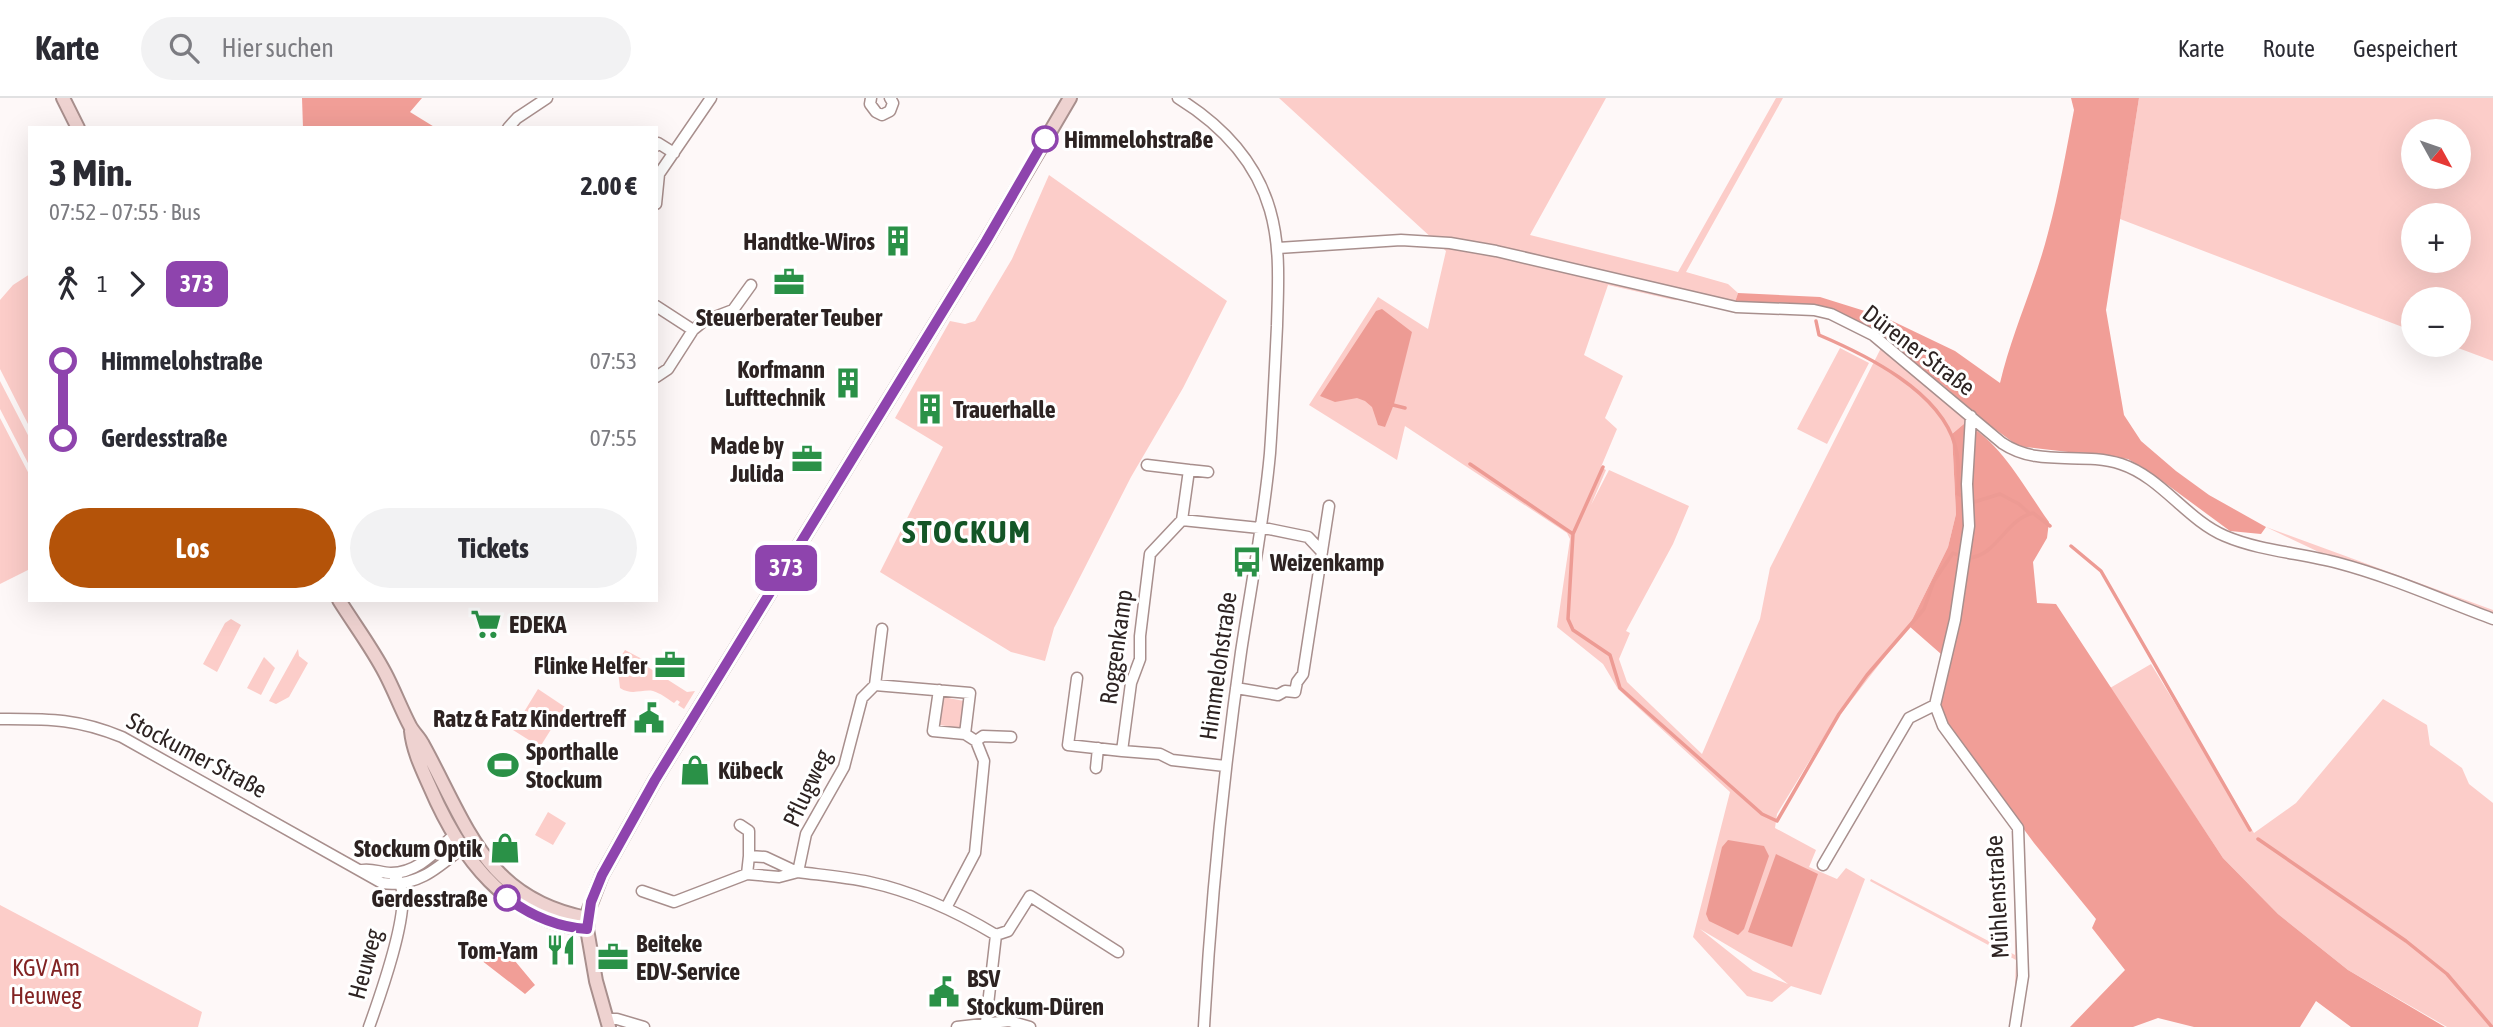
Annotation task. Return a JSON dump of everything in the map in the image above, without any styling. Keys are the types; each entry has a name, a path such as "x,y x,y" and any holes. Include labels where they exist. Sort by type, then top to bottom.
{"main road":[{"path":"64,98 77,126"},
{"path":"607,1023 596,981 587,923 591,902 602,875 655,780 986,241 1070,98"},
{"path":"340,602 381,666 411,729 421,741 468,833 496,870 542,906 587,923"},
{"path":"411,729 421,767 439,809 462,848 493,886 515,904 543,919 570,927 587,923"},
{"path":"454,835 468,833"},
{"path":"462,848 468,833"}],"street":[{"path":"510,126 547,98"},
{"path":"658,173 711,98"},
{"path":"871,98 870,104 882,115 890,111 893,103 890,98"},
{"name":"Himmelohstraße","path":"1178,98 1224,133 1254,173 1269,206 1278,248 1270,453 1225,766 1213,877 1205,1027"},
{"path":"658,143 674,153"},
{"name":"Dürener Straße","path":"1278,248 1401,240 1450,243 1496,251 1736,307 1814,310 1831,314 1873,335 2016,452 2049,459 2100,460 2127,466 2227,537 2345,565 2493,619"},
{"path":"658,376 668,369 693,330 704,321 733,310 751,285"},
{"path":"658,307 693,330"},
{"path":"1823,865 1909,718 1935,705 1955,620 1969,526 1967,484 1971,416"},
{"path":"1147,465 1208,472"},
{"path":"1189,470 1182,520 1260,528 1308,537 1322,552"},
{"path":"1236,688 1278,695 1285,691 1295,692 1297,682 1303,674 1329,506"},
{"name":"Roggenkamp","path":"1122,751 1131,683 1140,659 1140,636 1150,554 1182,520"},
{"name":"Pflugweg","path":"798,872 806,834 844,767 862,698 875,685 882,629"},
{"name":"Roggenkamp","path":"1077,678 1068,745 1160,754 1172,760 1225,766"},
{"path":"875,685 970,693 965,734"},
{"path":"939,690 933,731 965,734 976,741 984,761 975,853 946,908"},
{"name":"Mühlenstraße","path":"1935,705 1943,726 2018,828 2023,976 2015,1027"},
{"name":"Stockumer Straße","path":"0,719 73,721 103,729 172,764 382,883 401,885"},
{"path":"976,741 982,736 1011,737"},
{"path":"1096,768 1098,748"},
{"name":"Pflugweg","path":"740,825 749,831 747,874"},
{"name":"Stockumer Straße","path":"362,870 392,873 405,871 426,861 454,835"},
{"path":"392,873 401,885 428,874 462,848"},
{"path":"749,856 765,857 798,872 869,882 915,895 996,935 1008,931 1030,896 1118,952"},
{"path":"642,891 674,902 747,874 779,877 798,872"},
{"name":"Heuweg","path":"369,1027 390,965 403,901 401,885"},
{"path":"986,1022 996,935"},
{"path":"607,1023 617,1019 644,1027"},
{"path":"957,1027 1009,1021 1030,1027"}],"green space":[{"path":"1279,98 1606,98 1530,235 1678,272 1776,98 1783,98 1686,272 1728,284 1738,293 1735,302 1674,300 1608,285 1584,355 1623,376 1605,418 1617,429 1601,467 1606,470 1591,505 1609,470 1689,506 1673,544 1626,631 1630,633 1619,659 1627,682 1702,754 1760,619 1770,568 1883,344 1944,386 1984,421 1976,429 1965,423 1952,434 1956,514 1948,547 1909,626 1829,729 1777,814 1775,828 1816,850 1809,867 1837,879 1846,868 1865,879 1821,995 1791,986 1772,1002 1747,996 1693,937 1730,792 1618,689 1603,664 1557,627 1570,539 1567,533 1405,426 1397,460 1309,405 1378,297 1428,329 1446,251","holes":["1700,929 1788,984 1753,971"]},
{"path":"2139,98 2493,98 2493,361 2471,353 2471,287 2401,287 2401,326 2120,219"},
{"path":"1049,175 1227,301 1183,388 1131,477 1054,628 1045,661 1011,652 880,572 943,447 895,418 950,321 965,324 975,321 1012,259"},
{"path":"28,275 28,424 0,369 0,300 13,285"},
{"path":"1840,348 1869,363 1827,444 1797,429"},
{"path":"0,381 28,435 28,463 0,409"},
{"path":"0,418 28,472 28,570 0,584"},
{"path":"2266,527 2493,610 2493,614 2379,571 2323,554"},
{"path":"231,619 241,625 217,672 203,664 225,623"},
{"path":"298,649 299,656 308,663 289,697 276,704 269,701"},
{"path":"625,650 644,660 643,664 687,692 695,691 684,709 678,705 680,702 677,700 674,703 653,691 629,692 620,688 618,661"},
{"path":"264,657 275,668 261,695 247,688"},
{"path":"2151,664 2254,833 2296,803 2383,699 2427,725 2430,745 2462,768 2469,784 2493,803 2493,1027 2447,1027 2348,970 2278,914 2223,858 2110,688"},
{"path":"538,689 565,707 540,747 513,730"},
{"path":"943,697 964,701 960,728 939,725"},
{"path":"548,812 566,823 553,845 535,835"},
{"path":"2014,844 2019,964 2015,1007 2022,1012 2019,1027 2014,1006 2016,960 1870,881 1871,879 2015,955"},
{"name":"KGV Am Heuweg","path":"0,905 202,1012 198,1027 0,1027"}],"shaded area":[{"path":"302,98 422,98 410,112 433,126 303,126"},
{"path":"2071,98 2139,98 2106,310 2124,415 2141,441 2176,471 2209,495 2266,527 2261,534 2230,531 2128,459 2018,446 1944,386 1883,344 1819,307 1735,302 1738,293 1820,297 1884,317 1955,351 2000,383 2052,218 2074,110"},
{"path":"1382,309 1412,332 1394,404 1385,427 1378,425 1372,407 1365,401 1357,398 1335,402 1320,396 1376,311"},
{"path":"1965,423 2002,454 2049,522 2047,538 2033,562 2037,603 2056,604 2223,858 2278,914 2348,970 2445,1027 2351,1027 2316,1001 2300,1027 2194,1027 2158,1018 2133,1027 2070,1027 2125,970 2092,928 2096,919 2034,843 1945,723 1938,703 1949,661 1909,626 1948,547 1956,514 1952,434"},
{"path":"1728,840 1764,846 1769,856 1744,929 1738,935 1709,921 1706,914 1722,847"},
{"path":"1776,854 1818,874 1792,947 1748,932"},
{"path":"495,946 506,958 510,955 535,985 525,994 481,960"}],"waterway":[{"path":"1816,321 1819,335 1879,364 1918,392 1934,408 1947,426 1955,445 1958,494 1962,496"},
{"path":"1389,404 1405,408"},
{"path":"1470,464 1573,534"},
{"path":"1603,467 1573,534 1568,619 1573,630 1610,655 1620,688 1762,814 1777,821 1839,714 1867,675 1924,609 1934,581 1953,553 1960,556"},
{"path":"1974,502 2000,494 2029,513"},
{"path":"1968,558 1986,551 2015,522 2033,513 2050,526"},
{"path":"2071,546 2101,571 2250,830"},
{"path":"2258,839 2406,941 2447,974 2492,1027"}],"bus line":[{"name":"373","path":"507,898 543,919 587,929 591,902 602,875 655,780 986,241 1045,139"}],"place":[{"name":"Himmelohstraße","path":"1045,139"},
{"name":"Handtke-Wiros","path":"898,241"},
{"name":"Steuerberater Teuber","path":"789,282"},
{"name":"Korfmann Lufttechnik","path":"848,383"},
{"name":"Trauerhalle","path":"930,409"},
{"name":"Made by Julida","path":"807,459"},
{"name":"Weizenkamp","path":"1247,562"},
{"name":"EDEKA","path":"486,624"},
{"name":"Flinke Helfer","path":"670,665"},
{"name":"Ratz & Fatz Kindertreff","path":"649,718"},
{"name":"Sporthalle Stockum","path":"503,765"},
{"name":"Kübeck","path":"695,770"},
{"name":"Stockum Optik","path":"505,848"},
{"name":"Gerdesstraße","path":"507,898"},
{"name":"Tom-Yam","path":"561,950"},
{"name":"Beiteke EDV-Service","path":"613,957"},
{"name":"BSV Stockum-Düren","path":"944,992"}],"district":[{"name":"STOCKUM","path":"967,531"}]}
